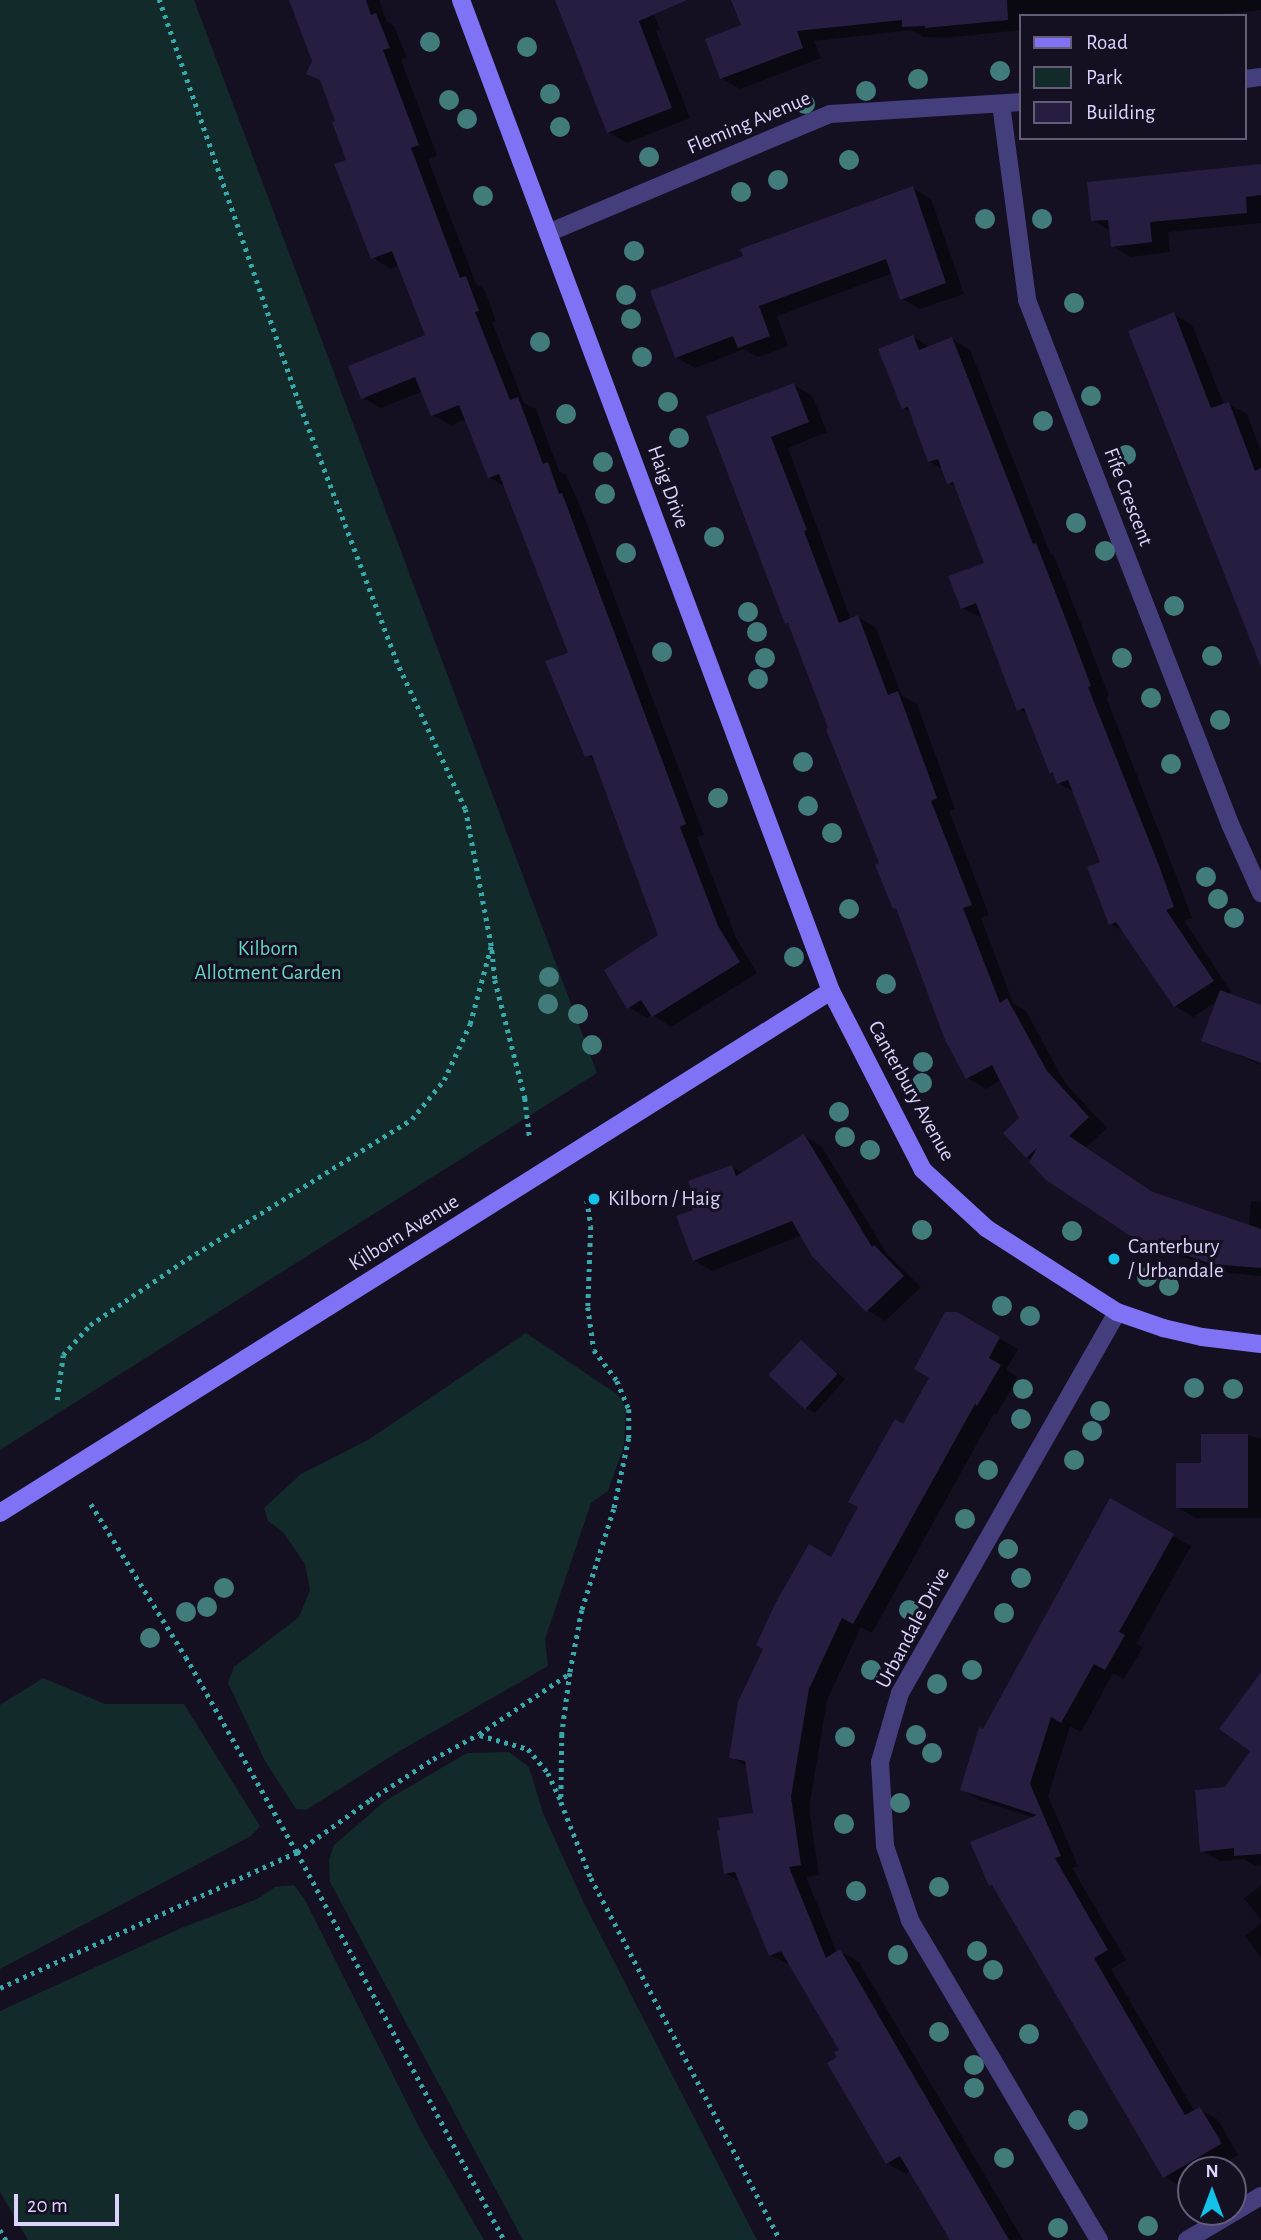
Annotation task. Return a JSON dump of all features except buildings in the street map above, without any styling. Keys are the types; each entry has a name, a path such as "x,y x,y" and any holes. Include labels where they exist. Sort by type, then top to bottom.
{"street":[{"name":"Haig Drive","path":"461,0 831,990"},
{"name":"Fleming Avenue","path":"548,233 830,114 1020,102"},
{"name":"Fife Crescent","path":"1001,104 1027,300 1230,824 1261,893"},
{"name":"Canterbury Avenue","path":"831,990 923,1170 986,1228 1117,1312 1189,1334 1261,1344"},
{"name":"Kilborn Avenue","path":"0,1513 831,990"},
{"name":"Urbandale Drive","path":"1098,2240 910,1920 885,1846 880,1762 900,1693 1117,1312"},
{"path":"1187,2240 1261,2196"}],"path":[{"path":"159,0 295,391 392,650 465,809 495,980 525,1098 530,1140"},
{"path":"57,1400 63,1356 90,1325 181,1263 412,1119 444,1080 465,1035 491,946"},
{"path":"561,1801 562,1734 570,1673 582,1610 614,1509 629,1438 629,1409 617,1381 594,1350 588,1307 592,1226 587,1200"},
{"path":"91,1504 186,1657 297,1852 504,2240"},
{"path":"0,1988 297,1852 433,1759 479,1734 570,1673"},
{"path":"479,1734 528,1749 548,1773 592,1878 780,2240"},
{"path":"0,2230 5,2240"}],"green space":[{"name":"Kilborn Allotment Garden","path":"0,0 194,0 597,1073 0,1450"},
{"path":"526,1333 618,1395 626,1408 624,1446 608,1491 591,1503 545,1639 548,1666 398,1752 306,1810 296,1809 265,1761 228,1683 234,1667 299,1617 310,1590 305,1564 283,1532 268,1521 264,1508 301,1474 368,1440"},
{"path":"43,1678 105,1704 184,1704 260,1826 251,1836 0,1969 0,1705"},
{"path":"509,1752 529,1767 543,1813 583,1901 757,2240 523,2240 330,1882 329,1860 334,1845 385,1801 467,1753"},
{"path":"294,1885 305,1900 421,2131 484,2240 28,2240 0,2192 0,2011 181,1928 257,1899 275,1887"}],"place":[{"name":"Kilborn / Haig","path":"594,1199"},
{"name":"Canterbury / Urbandale","path":"1114,1259"}]}
